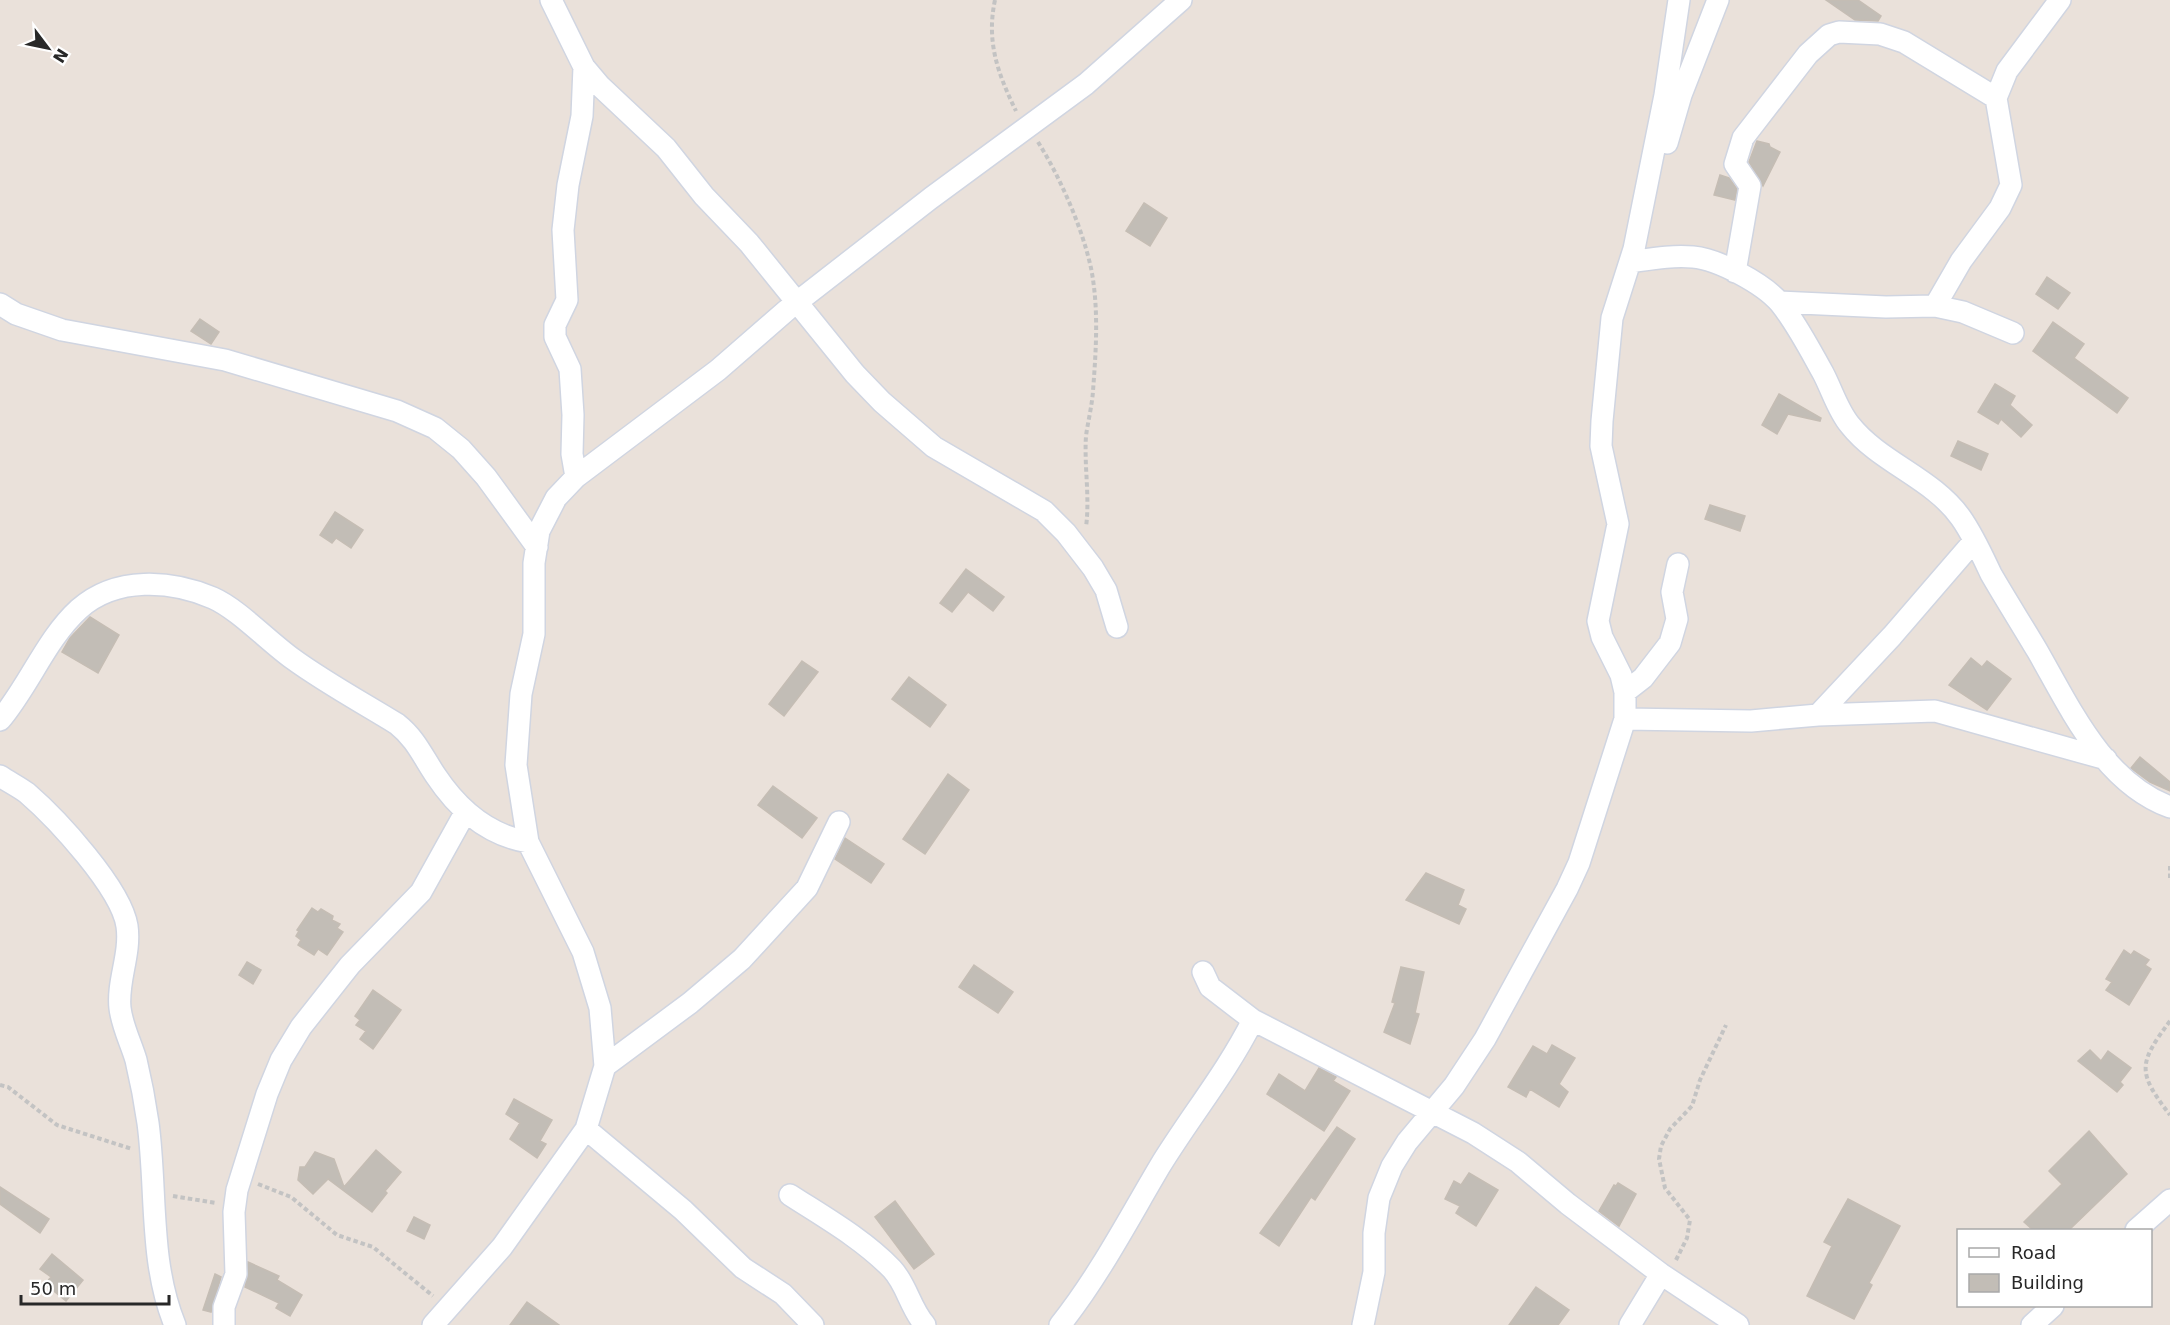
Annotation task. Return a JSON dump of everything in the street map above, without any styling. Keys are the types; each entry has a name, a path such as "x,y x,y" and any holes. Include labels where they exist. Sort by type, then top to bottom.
{"street":[{"path":"551,0 584,67 600,86 666,148 704,196 749,243 855,374 906,424 954,459 1044,511 1086,557 1106,590 1117,627"},
{"path":"438,1319 502,1247 586,1129 605,1066 600,1008 583,952 528,842 520,800 516,745 520,694 534,634 534,563 539,531 556,498 576,477 718,370 796,303 1086,84 1181,0"},
{"path":"1632,254 1665,95 1679,0"},
{"path":"1363,1325 1374,1272 1374,1233 1379,1198 1397,1158 1454,1086 1485,1039 1567,889 1579,863 1625,719 1625,692 1621,675 1602,637 1598,621 1618,524 1601,446 1612,318 1682,95 1718,0"},
{"path":"1935,306 1961,261 2000,208 2011,185 1996,98 2007,71 2060,0"},
{"path":"1736,272 1750,186 1735,164 1743,138 1808,54 1829,35 1839,32 1863,32 1904,42 1996,98"},
{"path":"576,477 572,454 573,415 570,369 555,337 555,325 567,300 563,230 568,185 582,116 584,67"},
{"path":"1632,254 1694,257 1736,272 1779,302 1822,372 1848,423 1879,453 1950,505 1961,518 2069,706 2106,759 2136,789 2155,802 2170,807"},
{"path":"1779,302 1887,307 1935,306 1964,312 2013,333"},
{"path":"0,304 16,314 62,330 225,360 358,402 397,411 435,428 461,449 486,477 537,547"},
{"path":"1818,715 1892,636 1974,542"},
{"path":"1625,692 1654,666 1670,643 1677,619 1672,592 1678,564"},
{"path":"0,720 51,644 79,609 104,592 126,585 171,585 214,599 293,659 413,737 436,775 475,820 509,839 528,842"},
{"path":"1625,719 1751,721 1818,715 1935,711 2106,759"},
{"path":"0,776 25,792 59,823 122,906 127,927 127,943 119,999 121,1016 142,1089 148,1123 160,1272 165,1301 175,1325"},
{"path":"224,1325 224,1307 236,1274 234,1212 237,1190 267,1094 281,1060 301,1027 350,966 421,892 466,811"},
{"path":"605,1066 690,1003 742,959 807,888 838,822"},
{"path":"1203,972 1210,987 1253,1020 1473,1133 1518,1162 1568,1204 1663,1275 1738,1325"},
{"path":"1060,1325 1077,1304 1131,1219 1177,1139 1236,1054 1253,1020"},
{"path":"586,1129 683,1210 743,1268 783,1294 813,1325"},
{"path":"790,1195 846,1232 892,1270 914,1313 925,1325"},
{"path":"2137,1229 2170,1200"},
{"path":"1630,1325 1663,1275"},
{"path":"2032,1325 2051,1307"}],"path":[{"path":"995,0 990,25 996,58 1008,94 1058,179 1090,267 1096,340 1093,393 1086,436 1089,498 1086,557"},
{"path":"2170,866 2170,881"},
{"path":"2170,1021 2145,1063 2144,1074 2150,1088 2170,1115"},
{"path":"1663,1275 1682,1250 1690,1220 1665,1188 1659,1159 1661,1146 1670,1129 1692,1106 1700,1080 1726,1025"},
{"path":"269,1186 291,1197 337,1235 373,1247 432,1293 438,1319"}],"building":[{"path":"1826,0 1858,0 1881,16 1878,21 1855,20"},
{"path":"1757,141 1769,144 1770,147 1780,152 1763,186 1749,162"},
{"path":"1720,175 1729,178 1737,189 1735,200 1714,195"},
{"path":"1144,203 1167,218 1150,246 1126,231"},
{"path":"2047,277 2070,293 2058,309 2036,294"},
{"path":"200,319 219,332 211,344 191,331"},
{"path":"2053,322 2084,344 2074,358 2128,398 2117,413 2033,351"},
{"path":"1995,384 2015,396 2010,405 2032,425 2021,437 2001,419 1998,424 1978,412"},
{"path":"1779,394 1821,418 1820,421 1788,414 1777,434 1762,425"},
{"path":"1958,441 1988,454 1981,470 1951,456"},
{"path":"1710,505 1745,516 1740,531 1705,519"},
{"path":"335,512 363,530 351,548 336,538 332,543 320,535"},
{"path":"966,569 1004,597 993,611 968,592 952,612 940,603"},
{"path":"90,617 119,635 98,673 62,652 70,638"},
{"path":"1971,658 1982,667 1987,661 2011,679 1987,710 1949,685"},
{"path":"802,661 818,672 784,716 769,704"},
{"path":"909,677 946,705 930,727 892,699"},
{"path":"2140,757 2170,782 2170,791 2150,782 2131,768"},
{"path":"948,774 969,790 925,854 903,839"},
{"path":"773,786 817,818 802,838 758,805"},
{"path":"845,838 884,864 871,883 835,859"},
{"path":"1426,873 1464,890 1458,905 1466,909 1459,924 1406,900"},
{"path":"312,908 318,912 321,909 333,916 332,920 340,924 337,928 343,932 327,955 318,949 314,955 298,945 301,940 296,936 299,931 297,930"},
{"path":"2124,950 2131,955 2134,951 2149,960 2145,965 2151,969 2129,1005 2106,990 2112,982 2106,979"},
{"path":"247,962 261,970 253,984 239,975"},
{"path":"974,965 1013,992 998,1013 959,987"},
{"path":"1401,967 1424,972 1415,1013 1419,1014 1410,1044 1384,1032 1395,1003 1392,1002"},
{"path":"373,990 401,1010 373,1049 360,1039 366,1031 356,1025 360,1020 355,1016"},
{"path":"1552,1045 1575,1058 1559,1084 1568,1092 1559,1107 1530,1089 1526,1097 1508,1087 1533,1046 1547,1054"},
{"path":"2090,1050 2101,1061 2108,1051 2131,1068 2120,1082 2123,1085 2117,1092 2078,1061"},
{"path":"1319,1068 1336,1077 1333,1081 1350,1091 1324,1131 1267,1094 1279,1074 1305,1091"},
{"path":"514,1099 552,1120 540,1141 546,1144 537,1158 510,1139 520,1123 506,1114"},
{"path":"1337,1127 1355,1139 1315,1200 1311,1197 1279,1246 1260,1233"},
{"path":"2089,1131 2127,1174 2070,1229 2032,1229 2024,1222 2062,1184 2049,1171"},
{"path":"376,1150 401,1172 385,1191 387,1193 372,1212 328,1179 313,1194 298,1180 300,1167 305,1167 315,1152 334,1159 344,1187"},
{"path":"1469,1173 1498,1190 1476,1226 1456,1213 1460,1206 1445,1199 1454,1181 1461,1185"},
{"path":"1618,1183 1636,1194 1619,1226 1599,1211 1614,1185"},
{"path":"0,1187 49,1219 40,1233 0,1204"},
{"path":"1848,1199 1900,1226 1869,1283 1872,1285 1854,1319 1807,1296 1832,1246 1824,1242"},
{"path":"895,1201 934,1254 914,1269 875,1217"},
{"path":"414,1217 430,1225 424,1239 407,1231"},
{"path":"52,1254 83,1280 66,1301 45,1284 51,1277 40,1269"},
{"path":"248,1262 279,1276 277,1280 302,1295 290,1316 276,1308 279,1303 245,1287"},
{"path":"215,1274 221,1277 211,1312 203,1310"},
{"path":"1536,1287 1569,1310 1558,1325 1509,1325"},
{"path":"527,1302 559,1325 510,1325"}]}
